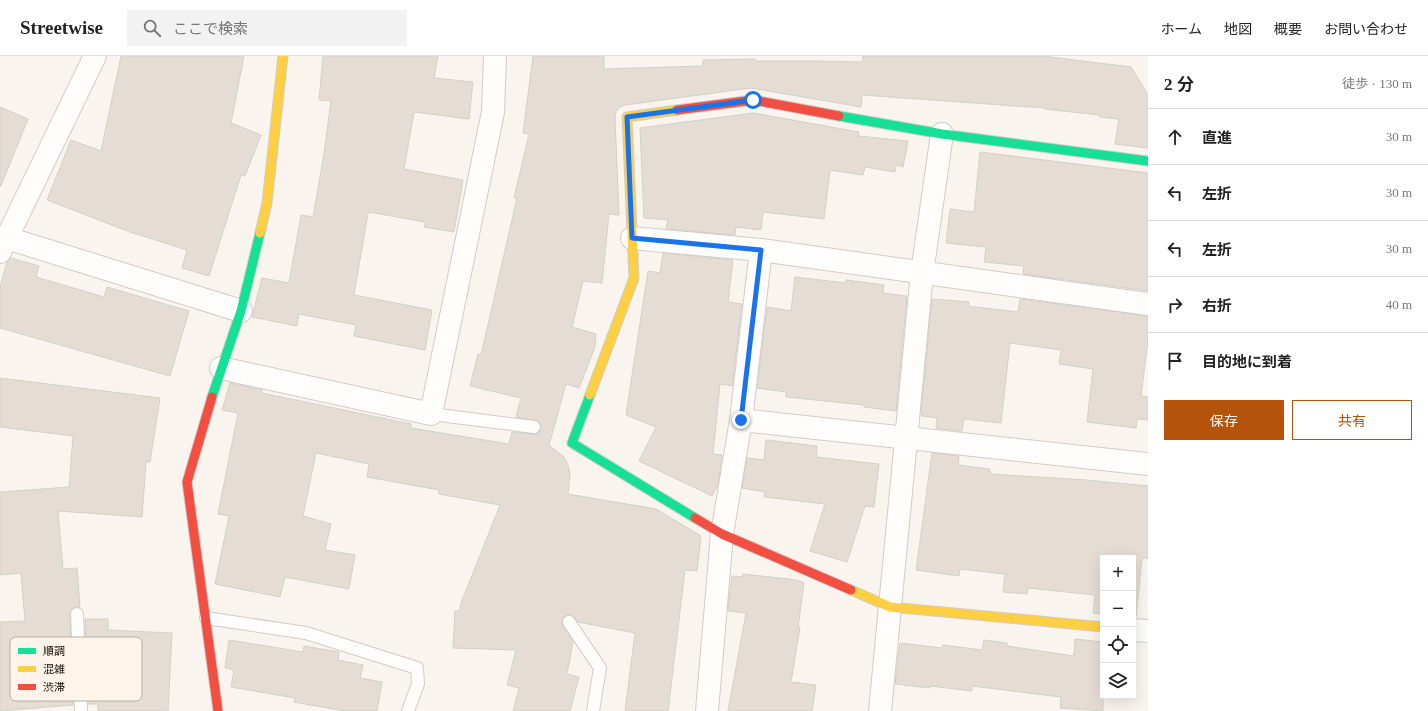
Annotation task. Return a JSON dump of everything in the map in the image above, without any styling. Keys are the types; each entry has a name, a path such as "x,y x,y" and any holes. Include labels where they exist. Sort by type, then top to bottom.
{"street":[{"path":"95,56 4,245 241,311"},
{"path":"218,711 187,482 221,368 241,311 267,203 283,56"},
{"path":"221,368 431,414 493,112 495,56"},
{"path":"1100,627 890,607 722,534 572,443 571,434 634,278 627,117 753,100 942,134 1148,161"},
{"path":"880,711 922,273 942,134"},
{"path":"632,238 761,250 1148,304"},
{"path":"707,711 722,534 741,420 761,250"},
{"path":"741,420 1148,464"},
{"path":"1136,630 1148,631"}],"lane":[{"path":"431,414 534,427"},
{"path":"77,614 78,637"},
{"path":"206,618 306,633 417,668 418,684 408,711"},
{"path":"569,622 600,668 593,711"},
{"path":"81,701 81,711"}],"building":[{"path":"121,56 244,56 231,123 261,135 245,176 241,175 209,276 182,268 187,250 130,232 47,200 71,140 101,151"},
{"path":"323,56 438,56 434,78 473,82 469,119 414,112 404,169 463,180 454,232 424,227 425,222 368,213 354,295 432,310 425,350 354,336 356,325 299,314 297,326 252,317 262,278 289,283 301,215 313,217 324,154 331,101 319,100"},
{"path":"533,56 604,56 604,69 703,66 703,60 755,59 755,61 862,62 863,56 1042,56 1131,67 1148,95 1148,148 1115,144 1119,119 1099,117 1100,115 1044,108 862,95 861,107 751,88 625,105 616,111 615,118 619,215 609,214 602,283 583,281 572,327 596,334 595,347 579,388 566,384 549,445 564,457 568,465 570,474 568,494 656,509 701,536 697,571 685,570 668,711 625,711 635,633 578,622 573,615 569,615 565,616 562,622 573,642 567,674 579,677 570,711 513,711 519,688 507,685 516,650 453,648 455,611 460,611 461,603 500,505 439,494 439,490 367,477 369,464 316,453 303,516 331,524 325,550 355,555 349,589 285,577 280,597 215,584 229,516 218,514 238,413 222,410 230,383 262,390 262,393 411,424 411,428 509,444 512,432 537,434 540,431 541,424 538,421 516,417 521,398 470,386 478,354 481,355 517,198 514,198 529,134 523,133"},
{"path":"0,107 28,119 1,186 0,186"},
{"path":"753,113 859,132 858,136 908,141 903,167 896,165 895,172 865,167 863,175 830,170 824,219 763,212 761,230 736,227 735,235 666,229 668,220 644,218 640,128"},
{"path":"980,152 1148,173 1148,291 1023,274 1024,266 984,262 986,247 946,243 950,209 974,212"},
{"path":"663,253 733,260 728,302 742,304 732,386 720,384 713,454 722,455 718,485 712,496 639,461 656,427 626,415 648,271 660,273"},
{"path":"11,258 39,266 36,277 104,297 107,287 189,311 170,376 0,328 0,287 7,262"},
{"path":"795,277 846,283 846,280 884,285 883,293 907,296 896,411 864,407 864,405 786,397 786,392 757,388 767,307 791,311"},
{"path":"932,299 969,302 968,306 1018,312 1020,299 1148,316 1148,340 1141,396 1148,397 1148,420 1137,419 1136,428 1087,422 1093,369 1059,364 1061,350 1010,343 1001,423 964,419 962,431 936,428 937,418 922,416 921,413"},
{"path":"0,378 160,398 150,462 146,462 142,517 58,511 63,569 77,568 80,607 73,608 70,614 71,637 10,637 10,701 73,701 73,705 0,711 0,622 25,621 21,573 0,575 0,492 69,487 73,436 0,427"},
{"path":"766,440 817,446 816,457 879,464 874,507 865,506 847,562 810,551 825,504 764,497 765,492 742,488 747,458 764,460"},
{"path":"932,453 959,456 958,465 990,469 990,474 1087,480 1148,486 1148,558 1142,558 1136,617 1136,555 1100,555 1100,614 1093,613 1095,595 1028,588 1027,594 1003,592 1005,574 960,569 959,576 916,570"},
{"path":"743,574 797,580 804,583 798,627 800,627 791,682 816,685 812,711 728,711 746,613 728,611 728,607 732,576 742,577"},
{"path":"85,619 108,619 108,630 172,633 168,711 98,711 98,704 88,704 88,701 142,701 142,637 86,637"},
{"path":"1075,639 1100,642 1100,699 1103,699 1103,711 1060,708 1061,697 972,686 972,691 895,684 900,643 942,648 943,645 982,650 984,640 1007,643 1007,646 1074,656"},
{"path":"229,640 303,652 304,646 339,652 338,660 363,665 360,678 382,682 377,711 344,711 294,702 295,698 231,687 234,670 225,668"}],"traffic: fast":[{"path":"839,116 942,134 1148,161"},
{"path":"212,397 241,311 260,233"},
{"path":"590,395 572,443 695,518"}],"traffic: slow":[{"path":"260,233 267,203 283,56"},
{"path":"590,395 634,278 627,117 677,110"},
{"path":"851,590 890,607 1100,627"}],"traffic: jam":[{"path":"677,110 753,100 839,116"},
{"path":"212,397 187,482 218,711"},
{"path":"695,518 722,534 851,590"}],"route":[{"path":"741,420 761,250 632,238 627,117 753,100"}]}
